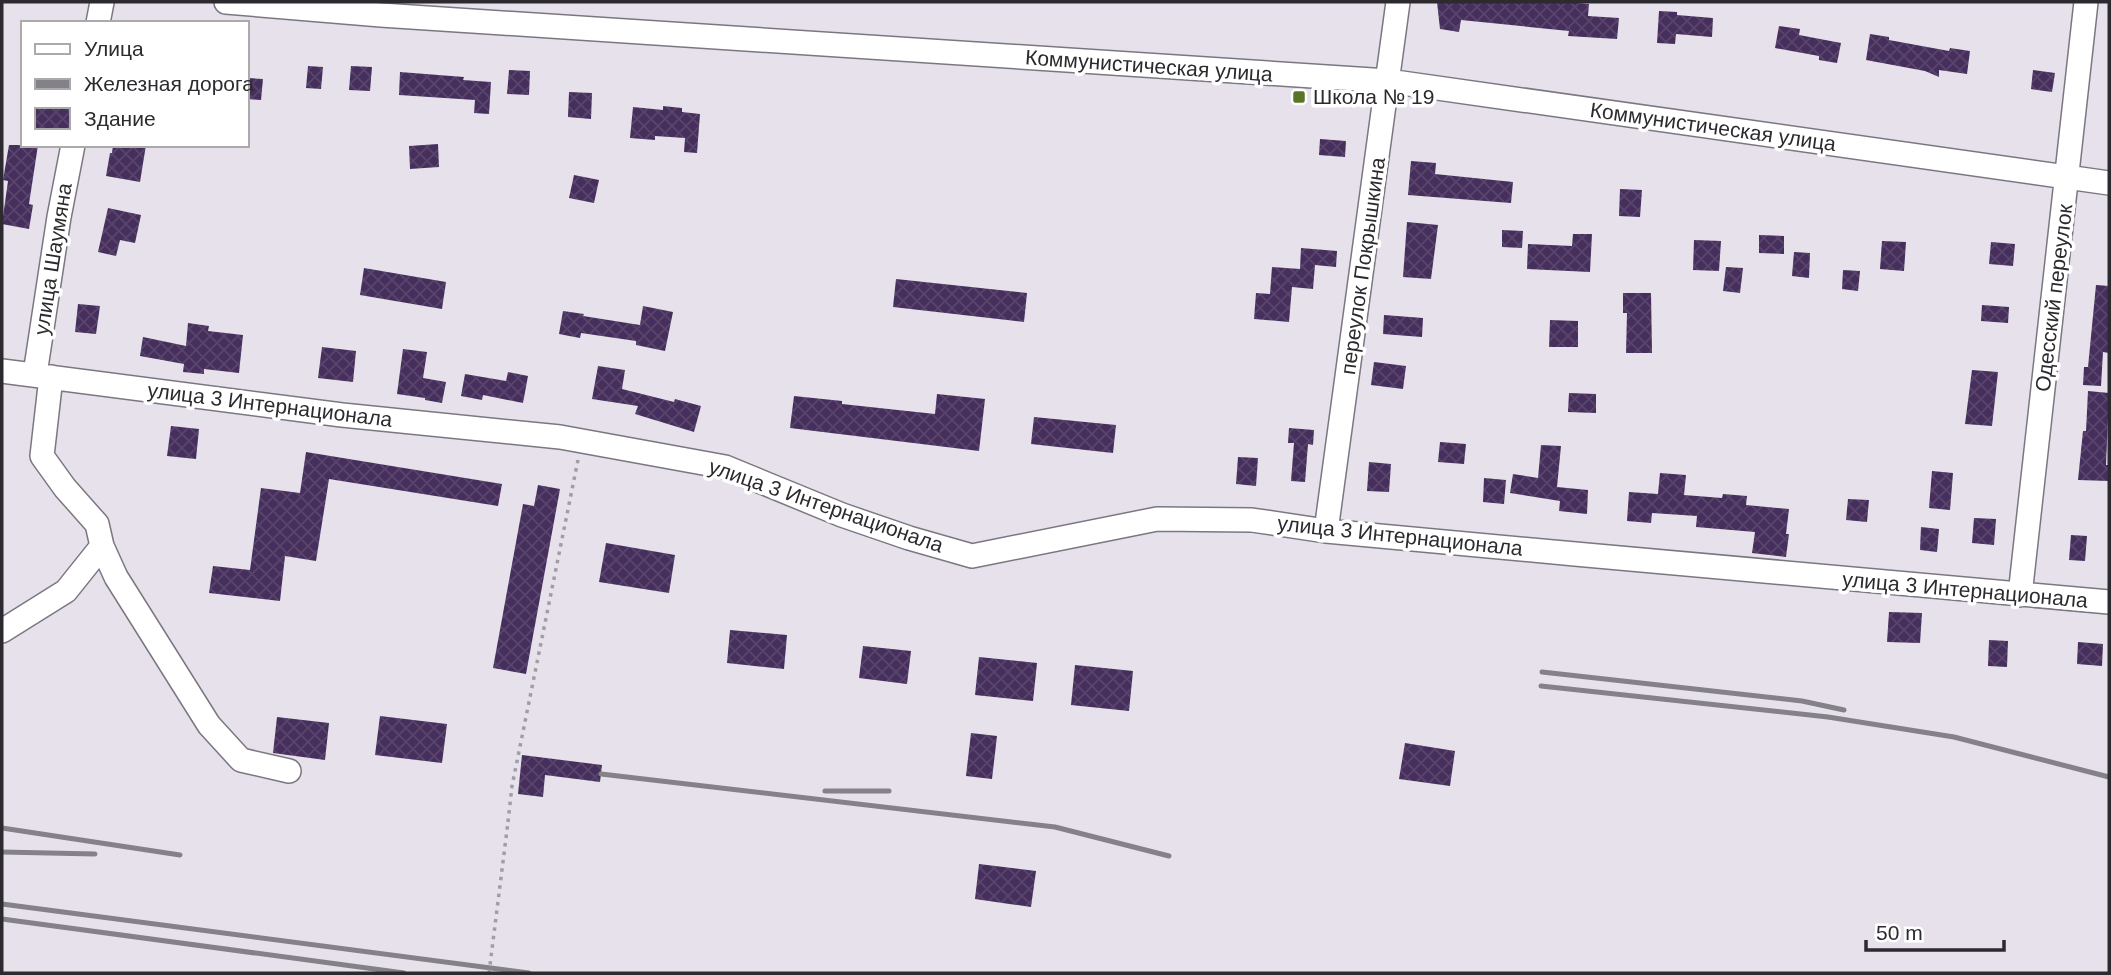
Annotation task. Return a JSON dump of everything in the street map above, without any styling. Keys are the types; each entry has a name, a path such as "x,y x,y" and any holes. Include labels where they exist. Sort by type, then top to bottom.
{"street":[{"path":"98,21 102,2"},
{"name":"Коммунистическая улица","path":"226,2 381,15 1388,81 2109,183"},
{"name":"переулок Покрышкина","path":"1326,531 1398,2"},
{"name":"Одесский переулок","path":"2020,595 2086,2"},
{"name":"улица Шаумяна","path":"73,147 59,218 43,375 42,456 65,488 97,524 102,545 116,578 209,725 241,760 289,771"},
{"name":"улица 3 Интернационала","path":"2,371 342,415 582,441 725,467 842,516 972,556 1157,519 1252,520 1326,531 2109,603"},
{"path":"2,631 66,591 102,545"}],"path":[{"path":"489,973 512,786 582,441"}],"building":[{"path":"1437,2 1589,4 1588,16 1619,18 1617,39 1568,36 1569,31 1461,20 1459,32 1440,29"},
{"path":"1659,11 1713,18 1712,37 1676,34 1675,44 1657,43"},
{"path":"1779,26 1800,29 1799,35 1841,43 1837,63 1819,60 1819,56 1775,48"},
{"path":"1870,34 1949,51 1950,48 1970,51 1967,74 1939,70 1939,77 1925,71 1866,60"},
{"path":"308,66 323,67 321,89 306,88"},
{"path":"351,66 372,67 370,91 349,90"},
{"path":"509,70 530,71 529,95 507,94"},
{"path":"2033,70 2055,73 2052,92 2031,89"},
{"path":"400,72 491,82 489,114 474,113 475,100 399,95"},
{"path":"248,78 263,79 261,100 248,99"},
{"path":"569,92 592,93 591,119 568,117"},
{"path":"663,106 700,114 697,153 684,152 685,138 630,138 633,107 663,110"},
{"path":"1320,139 1346,141 1345,157 1319,155"},
{"path":"438,144 439,167 410,169 409,146"},
{"path":"9,145 38,147 29,204 33,205 29,229 2,224 8,181 3,180"},
{"path":"113,147 146,147 140,182 106,176"},
{"path":"1411,161 1436,163 1435,174 1513,182 1511,203 1408,195"},
{"path":"574,175 599,180 594,203 569,198"},
{"path":"1620,189 1642,190 1640,217 1619,216"},
{"path":"108,208 141,215 135,243 120,240 116,256 98,252"},
{"path":"1407,222 1438,225 1431,279 1403,277"},
{"path":"1502,230 1523,231 1522,248 1502,247"},
{"path":"1573,234 1592,234 1590,272 1527,269 1528,244 1572,246"},
{"path":"1759,235 1784,236 1784,254 1759,253"},
{"path":"1694,240 1721,241 1719,271 1693,270"},
{"path":"1882,241 1906,242 1904,271 1880,269"},
{"path":"1991,242 2015,244 2013,266 1989,264"},
{"path":"1301,248 1337,251 1336,267 1315,265 1313,289 1292,287 1289,322 1254,319 1256,293 1270,294 1272,267 1300,269"},
{"path":"1794,252 1810,253 1809,278 1792,276"},
{"path":"1726,267 1743,268 1740,293 1723,291"},
{"path":"364,268 446,282 442,309 360,295"},
{"path":"1843,270 1860,271 1858,291 1842,289"},
{"path":"896,279 1027,293 1024,322 893,307"},
{"path":"2096,285 2109,286 2109,353 2103,352 2101,386 2083,385 2084,367 2088,367"},
{"path":"1623,293 1651,293 1652,353 1626,353 1627,313 1623,313"},
{"path":"78,304 100,306 96,334 75,332"},
{"path":"1982,305 2009,307 2008,323 1981,321"},
{"path":"643,306 673,312 665,351 636,345 636,341 581,333 580,338 559,334 563,311 640,325"},
{"path":"1384,315 1423,318 1422,337 1383,334"},
{"path":"1550,320 1578,321 1578,347 1549,347"},
{"path":"188,323 209,326 208,331 243,335 239,373 204,369 204,374 183,372 184,364 140,356 143,337 186,346"},
{"path":"322,347 356,351 353,382 318,378"},
{"path":"403,349 427,352 423,378 446,382 442,403 397,394"},
{"path":"1374,362 1406,366 1403,389 1371,385"},
{"path":"598,366 625,370 622,389 701,406 694,432 635,414 638,406 592,399"},
{"path":"1972,370 1998,372 1992,426 1965,424"},
{"path":"508,372 528,376 523,403 483,395 482,400 461,396 465,374 506,381"},
{"path":"2088,391 2109,393 2106,465 2109,465 2109,481 2078,480 2083,431 2086,431"},
{"path":"1569,393 1596,394 1596,413 1568,412"},
{"path":"937,394 985,399 979,451 790,428 794,396 935,414"},
{"path":"1034,417 1116,425 1113,453 1031,444"},
{"path":"171,426 199,429 196,459 167,456"},
{"path":"1289,428 1314,430 1313,445 1308,444 1305,482 1291,481 1294,443 1288,443"},
{"path":"1440,442 1466,444 1464,464 1438,462"},
{"path":"1541,445 1561,446 1557,487 1588,490 1587,514 1559,511 1560,501 1510,493 1513,474 1538,478"},
{"path":"306,452 502,484 498,506 329,479 316,561 285,556 280,601 209,593 213,566 250,570 261,488 300,493"},
{"path":"1238,457 1258,458 1256,486 1236,484"},
{"path":"1369,462 1391,464 1389,492 1367,491"},
{"path":"1932,471 1953,473 1950,510 1929,508"},
{"path":"1660,473 1686,475 1684,495 1722,498 1723,494 1747,496 1746,505 1789,509 1786,557 1752,553 1755,532 1696,527 1697,516 1652,513 1651,523 1627,521 1629,492 1658,494"},
{"path":"1484,478 1506,480 1504,504 1483,502"},
{"path":"538,485 560,489 526,674 493,668 523,504 534,506"},
{"path":"1848,499 1869,500 1867,522 1846,520"},
{"path":"1974,518 1996,519 1994,545 1972,543"},
{"path":"1921,527 1939,529 1937,552 1920,550"},
{"path":"2071,535 2087,536 2085,561 2069,560"},
{"path":"606,543 675,555 669,593 599,582"},
{"path":"1889,612 1922,613 1920,643 1887,642"},
{"path":"730,630 787,635 784,669 727,663"},
{"path":"1989,640 2008,641 2007,667 1988,666"},
{"path":"2078,642 2103,644 2102,666 2077,664"},
{"path":"863,646 911,651 907,684 859,678"},
{"path":"979,657 1037,663 1033,701 975,695"},
{"path":"1075,665 1133,671 1129,711 1071,705"},
{"path":"380,716 447,724 442,763 375,755"},
{"path":"277,717 329,723 325,760 273,753"},
{"path":"971,733 997,736 992,779 966,776"},
{"path":"1405,743 1455,751 1450,786 1399,779"},
{"path":"522,755 602,765 600,782 545,775 543,797 518,794"},
{"path":"979,864 1036,871 1031,907 975,899"}],"railway":[{"path":"1542,672 1802,701 1844,710"},
{"path":"1541,686 1828,717 1954,737 2109,777"},
{"path":"601,774 1055,827 1169,856"},
{"path":"825,791 889,791"},
{"path":"2,828 180,855"},
{"path":"2,852 95,854"},
{"path":"2,904 529,973"},
{"path":"2,919 404,973"}],"place":[{"name":"Школа № 19","path":"1299,97"}]}
